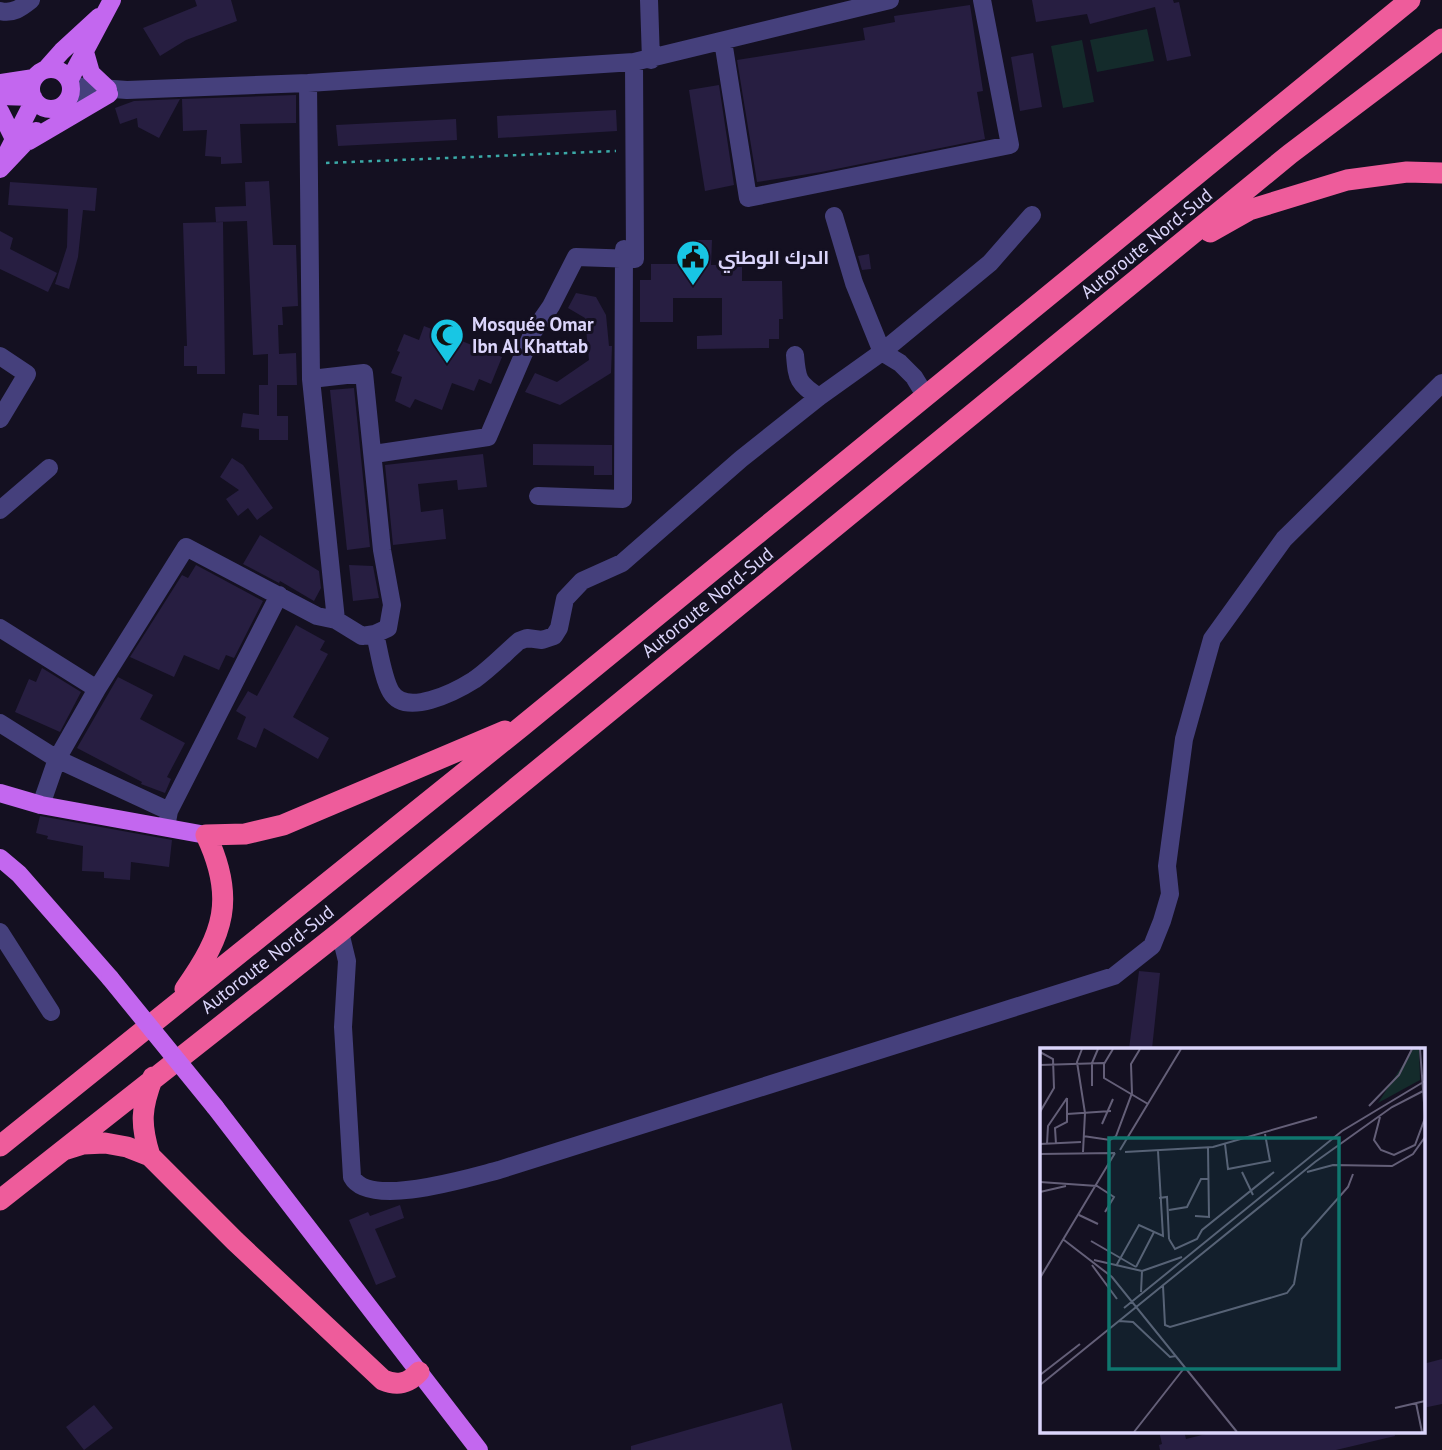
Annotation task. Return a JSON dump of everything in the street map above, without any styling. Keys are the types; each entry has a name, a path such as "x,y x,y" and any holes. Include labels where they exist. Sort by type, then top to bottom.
{"highway":[{"name":"Autoroute Nord-Sud","path":"0,1146 521,727 1410,0"},
{"name":"Autoroute Nord-Sud","path":"0,1200 340,932 1290,155 1442,39"},
{"path":"1160,261 1249,210 1281,199 1347,180 1407,172 1442,173"},
{"path":"172,1007 212,949 219,928 223,879 206,835 246,834 283,825 496,734 521,727"},
{"path":"150,1156 143,1135 142,1117 144,1098 153,1077"},
{"path":"62,1150 83,1144 105,1143 127,1147 150,1156 383,1380 398,1384 413,1378 419,1372"}],"main road":[{"path":"0,168 21,139 69,99 71,83 108,6"},
{"path":"61,106 44,108 31,91 40,73 108,6"},
{"path":"21,139 109,92 91,74 85,52"},
{"path":"0,83 60,70 71,83"},
{"path":"0,96 34,98"},
{"path":"21,139 34,98"},
{"path":"0,111 21,139"},
{"path":"0,793 41,805 206,835"},
{"path":"0,858 19,874 110,978 215,1107 419,1372 472,1447"}],"street":[{"path":"0,11 8,13 21,9 31,0"},
{"path":"538,496 623,499 624,151 636,62 649,0"},
{"path":"61,106 109,92 127,90 307,83 636,62 890,0"},
{"path":"723,41 748,198 1010,145 982,0"},
{"path":"374,454 488,437 533,332 551,306 576,257 635,259 636,62"},
{"path":"71,83 109,92"},
{"path":"307,83 311,379 336,620"},
{"path":"375,634 390,691 398,701 411,703 425,703 474,680 519,641 527,638 551,638 559,628 565,599 582,581 622,563 741,459 881,352 990,263 1032,215"},
{"path":"834,216 854,283 881,352 900,363 914,377 925,395"},
{"path":"795,355 801,385 819,397"},
{"path":"0,356 27,374 0,419"},
{"path":"41,805 57,759 96,689 186,547 317,616 336,620 362,636 387,628 393,605 382,550 364,373 311,379"},
{"path":"340,932 347,961 343,1027 352,1177 354,1182 365,1187 381,1190 415,1191 499,1170 1114,976 1152,946 1170,894 1167,866 1184,740 1212,639 1284,539 1442,383"},
{"path":"0,510 49,468"},
{"path":"166,829 169,811 279,596"},
{"path":"0,628 96,689"},
{"path":"0,723 57,759 169,811"},
{"path":"0,932 51,1012"}],"path":[{"path":"308,164 624,151"}],"green space":[{"path":"1147,29 1154,61 1097,72 1090,40"},
{"path":"1082,40 1094,102 1063,108 1051,46"}],"building":[{"path":"195,0 231,0 237,21 186,40 160,56 143,28 197,6"},
{"path":"1032,0 1179,2 1191,56 1167,61 1155,7 1090,24 1087,14 1036,22"},
{"path":"970,5 983,91 977,92 985,139 757,182 737,60 865,40 863,28 895,22 894,16"},
{"path":"1033,53 1042,107 1020,111 1011,57"},
{"path":"719,85 734,185 705,191 689,90"},
{"path":"296,95 296,123 240,124 242,163 221,164 221,157 205,156 207,130 183,131 182,99"},
{"path":"180,99 159,138 138,127 137,118 120,124 115,108 134,101"},
{"path":"616,110 617,131 498,138 497,116"},
{"path":"456,119 457,140 338,146 336,125"},
{"path":"269,181 273,245 296,245 298,306 282,307 283,325 278,325 279,354 296,353 297,385 277,385 277,416 288,416 288,440 259,440 259,429 241,427 243,413 259,415 259,385 268,385 268,354 253,355 247,221 216,222 215,207 246,206 245,182"},
{"path":"10,182 97,188 95,211 83,210 78,257 69,289 55,284 67,247 68,209 8,205"},
{"path":"223,222 225,374 197,374 197,366 184,366 184,346 187,346 183,223"},
{"path":"0,231 13,238 10,249 57,273 48,292 0,269"},
{"path":"697,240 712,240 711,265 742,265 742,281 782,281 783,319 779,319 779,339 769,339 769,348 697,349 697,336 722,335 722,298 673,298 673,322 640,322 640,280 651,280 651,264 697,264"},
{"path":"869,254 871,269 862,270 858,256"},
{"path":"576,293 596,297 606,315 609,346 612,346 611,373 560,405 525,392 535,373 557,382 589,360 585,318 568,308"},
{"name":"Mosquée Omar Ibn Al Khattab","path":"424,326 502,357 491,384 479,379 474,391 452,383 442,410 415,399 410,408 395,401 402,377 391,373 400,352 397,351 404,334 419,340"},
{"path":"354,388 370,547 347,550 330,390"},
{"path":"533,444 612,445 612,475 594,475 594,466 533,465"},
{"path":"483,454 487,487 458,490 457,480 418,484 421,512 443,509 446,539 393,545 385,465"},
{"path":"232,458 243,465 273,508 257,520 248,508 238,516 226,499 239,490 220,477"},
{"path":"260,535 319,571 321,588 314,601 243,564"},
{"path":"196,565 263,601 234,658 226,655 219,670 184,655 174,677 130,657 182,575 188,578"},
{"path":"349,565 373,566 379,598 353,601"},
{"path":"296,625 325,641 320,650 328,654 293,717 329,738 318,759 264,728 256,748 237,739 246,717 236,711 248,691 257,696"},
{"path":"42,668 81,692 60,732 15,712 29,679 36,682"},
{"path":"118,677 153,695 140,719 185,743 167,777 171,779 165,793 141,784 142,782 77,748"},
{"path":"40,816 172,840 169,867 131,862 130,880 104,878 104,872 82,871 83,846 47,839 48,836 36,833"},
{"path":"1139,971 1160,973 1152,1048 1129,1048"},
{"path":"400,1205 404,1218 375,1229 396,1277 376,1285 349,1220 368,1212 370,1216"},
{"path":"1442,1359 1442,1404 1424,1408 1424,1364"},
{"path":"782,1403 792,1450 631,1450 631,1446"},
{"path":"94,1405 113,1428 84,1450 66,1427"},
{"path":"1159,1432 1184,1432 1186,1439 1214,1432 1394,1432 1395,1436 1336,1450 1160,1450 1159,1445 1162,1444"}],"place":[{"name":"الدرك الوطني","path":"693,287"},
{"name":"Mosquée Omar Ibn Al Khattab","path":"447,365"}]}
